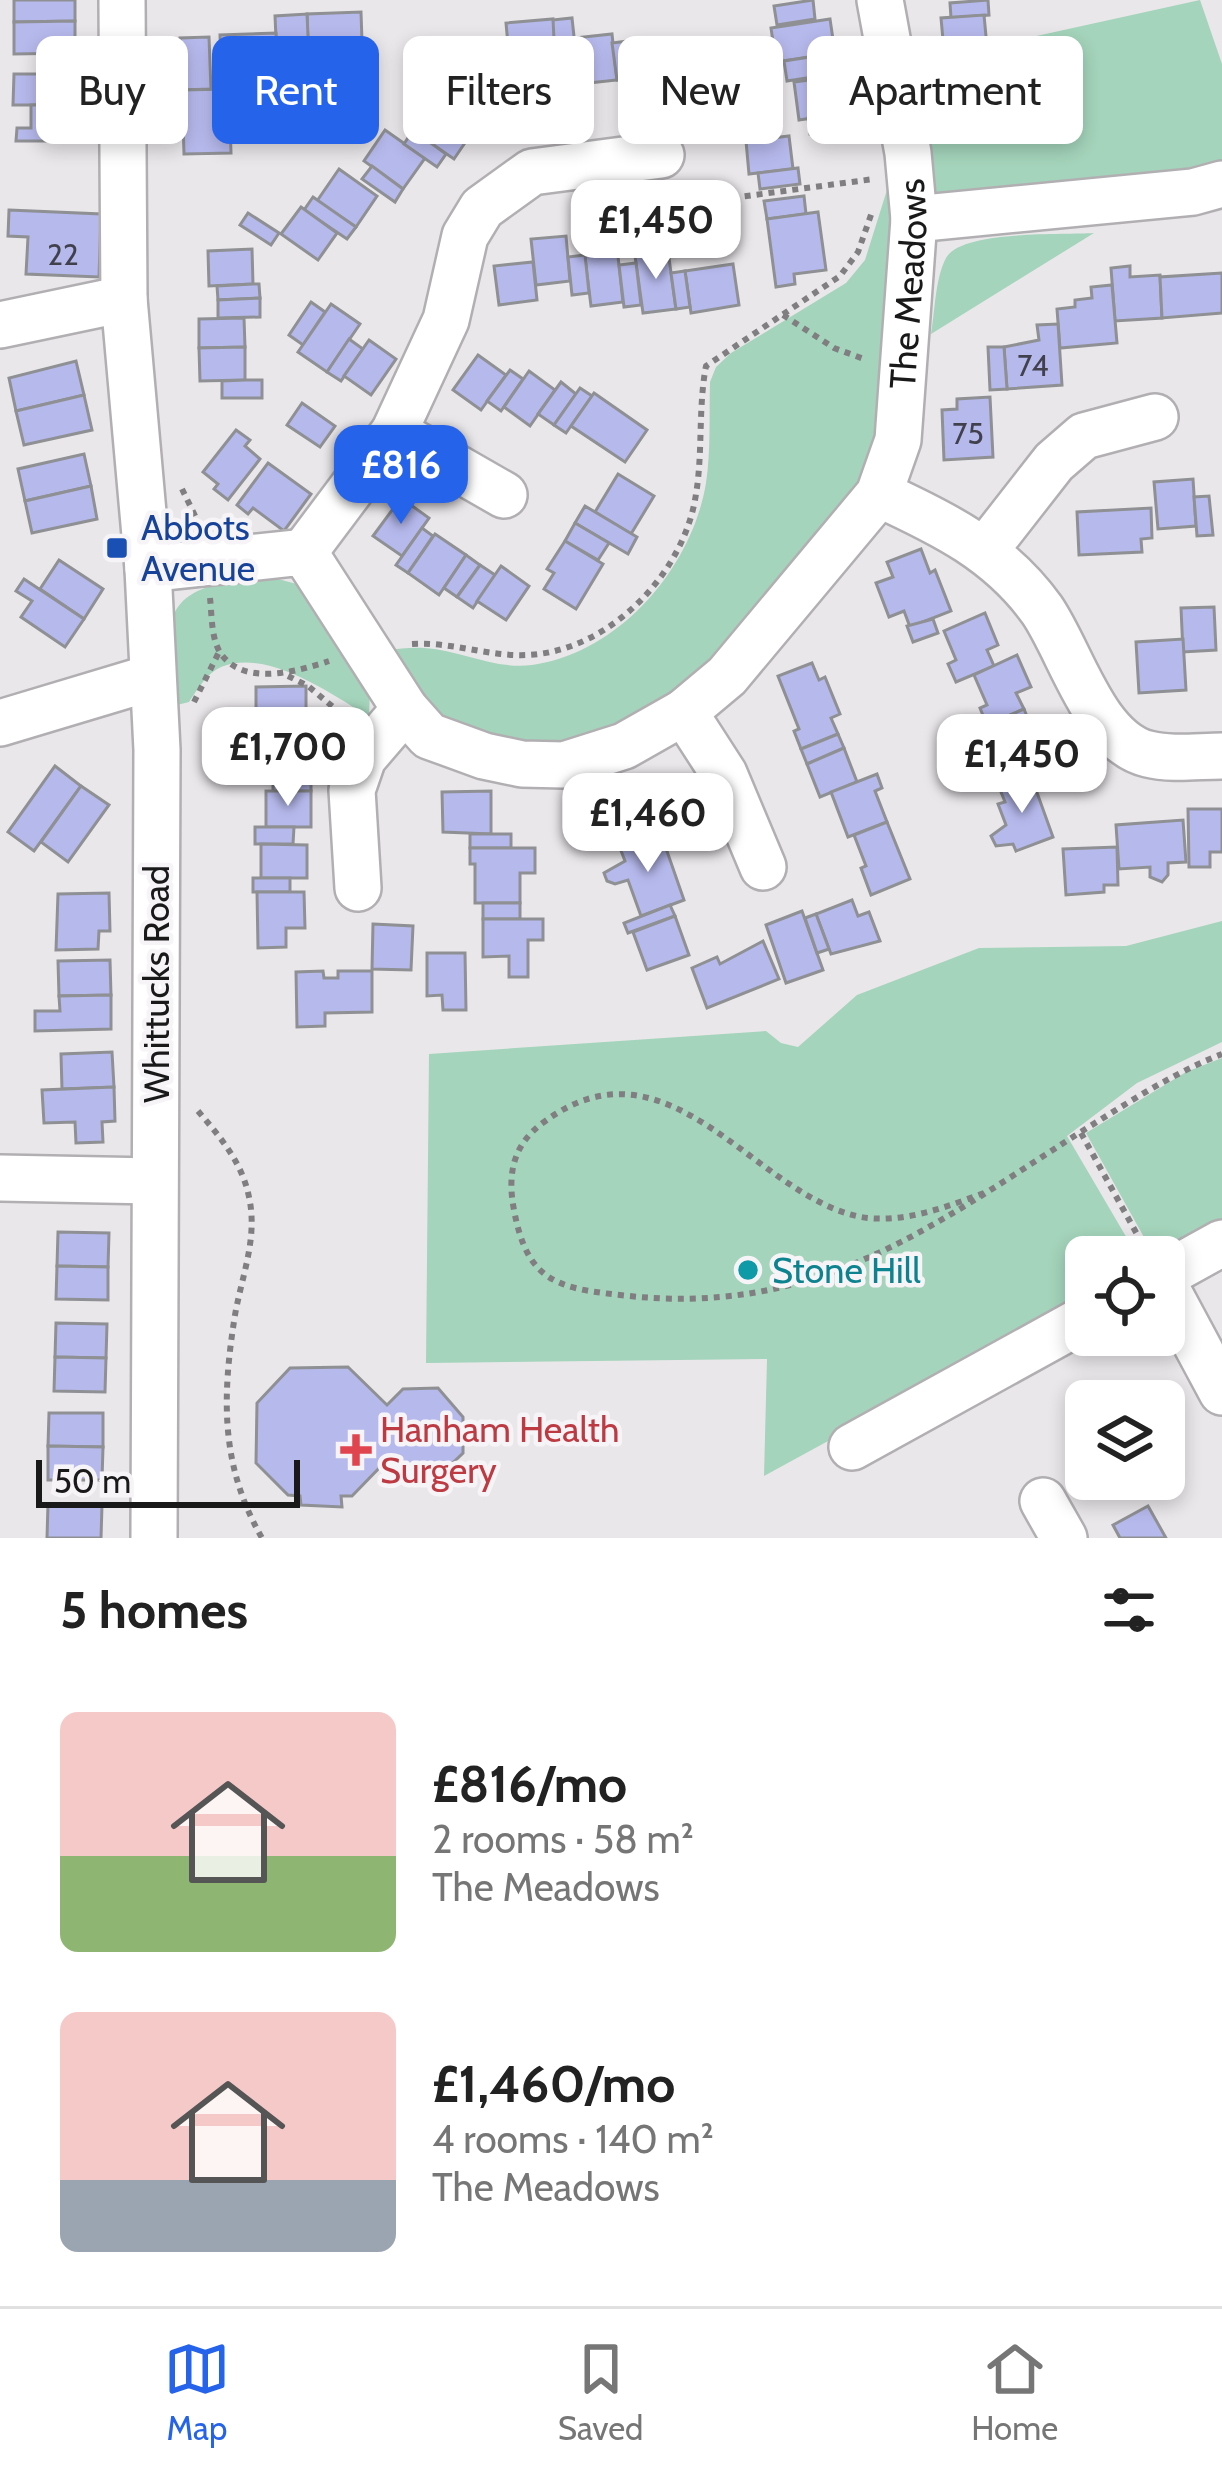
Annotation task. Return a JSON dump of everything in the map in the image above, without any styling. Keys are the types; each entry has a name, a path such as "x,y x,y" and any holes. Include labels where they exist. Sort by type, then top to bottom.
{"street":[{"name":"Whittucks Road","path":"122,0 124,299 148,569 157,750 154,1538"},
{"name":"The Meadows","path":"304,552 390,726 484,756 563,764 624,746 684,712 727,676 879,494 898,440 914,219 908,153 880,0"},
{"path":"148,569 304,552 394,432 446,320 465,236 482,208 532,172 661,155"},
{"path":"914,219 1193,192 1222,184"},
{"path":"0,325 124,299"},
{"path":"986,549 1054,462 1084,436 1155,417"},
{"path":"394,432 504,495"},
{"path":"879,494 950,526 986,549 1041,609 1108,730 1144,754 1222,756"},
{"path":"0,723 150,678"},
{"path":"684,712 724,774 764,867"},
{"path":"358,888 352,790 363,758 390,726"},
{"path":"0,1178 154,1181"},
{"path":"1185,1267 1222,1244"},
{"path":"1185,1321 1222,1392"},
{"path":"852,1447 1065,1330"}],"path":[{"path":"709,201 884,178"},
{"path":"783,315 834,348 880,366 904,368"},
{"path":"284,675 390,726"},
{"path":"984,1192 936,1211 859,1216 811,1197 690,1115 639,1096 581,1103 545,1120 525,1139 511,1165 509,1184 527,1251 538,1273 556,1284 644,1298 704,1301 774,1291 856,1267 913,1238 1185,1068 1222,1054"},
{"path":"155,1088 172,1094 203,1117 236,1159 249,1198 253,1235 235,1316 226,1410 230,1466 262,1538"},
{"path":"1081,1132 1138,1236"}],"green space":[{"path":"1200,0 1222,64 1222,163 1190,171 933,193 928,144 1083,144 1083,36 1037,36"},
{"path":"894,187 883,422 866,481 705,672 638,722 575,742 510,746 433,717 387,650 424,648 505,665 532,665 594,643 646,601 668,575 698,515 708,471 710,382 716,367 731,353 846,283 865,260 887,190"},
{"path":"1094,233 931,334 940,276 955,249 991,238"},
{"path":"278,579 308,587 370,690 369,717 298,676 258,664 221,667 189,702 177,705 170,630 184,600 212,586"},
{"path":"1222,921 1222,1042 1137,1083 1067,1136 1126,1236 1065,1236 1065,1311 764,1476 767,1359 426,1363 429,1054 766,1031 781,1043 798,1047 857,995 979,948 1126,946"},
{"path":"1222,1058 1222,1224 1185,1242 1185,1236 1143,1236 1086,1133 1186,1072"}],"building":[{"path":"14,0 75,0 75,21 14,22"},
{"path":"813,0 815,19 777,25 774,6"},
{"path":"988,0 989,15 951,18 950,3"},
{"path":"361,12 362,36 308,36 307,14"},
{"path":"307,14 308,36 276,36 275,16"},
{"path":"984,15 986,36 943,36 941,18"},
{"path":"572,18 574,36 553,36 552,20"},
{"path":"553,19 554,36 507,36 506,23"},
{"path":"830,19 832,36 807,36 807,57 783,61 783,36 772,36 771,28"},
{"path":"75,21 75,36 36,36 36,54 14,54 14,22"},
{"path":"276,33 276,36 220,36"},
{"path":"612,34 617,80 594,82 593,36"},
{"path":"209,37 211,89 188,90 188,38"},
{"path":"618,42 618,80 617,80 612,43"},
{"path":"807,57 807,78 787,81 784,61"},
{"path":"14,74 36,74 36,105 13,105"},
{"path":"807,80 807,119 799,120 794,82"},
{"path":"212,89 212,144 231,144 231,153 184,154 188,90"},
{"path":"31,105 36,105 36,141 16,141 17,128 31,128"},
{"path":"385,130 425,158 403,189 364,161"},
{"path":"789,136 793,169 749,174 746,144 783,144 783,137"},
{"path":"404,144 432,144 446,154 437,167"},
{"path":"432,144 464,144 454,159"},
{"path":"372,166 403,189 395,202 362,179"},
{"path":"798,168 800,184 760,189 758,173"},
{"path":"339,169 377,196 356,227 317,201"},
{"path":"804,196 806,214 767,219 764,201"},
{"path":"313,197 356,227 347,239 304,210"},
{"path":"301,207 337,233 318,260 281,234"},
{"path":"9,210 101,214 99,277 26,274 28,237 8,236"},
{"path":"818,212 826,270 794,274 795,284 776,287 767,219"},
{"path":"248,213 279,233 271,245 240,225"},
{"path":"566,236 570,281 536,285 531,239"},
{"path":"616,238 623,302 591,306 583,242"},
{"path":"252,249 253,284 209,286 208,251"},
{"path":"668,251 676,309 643,313 635,256"},
{"path":"585,255 589,293 572,295 568,257"},
{"path":"533,262 537,300 499,305 494,266"},
{"path":"636,263 641,305 624,307 619,265"},
{"path":"733,264 739,305 691,313 685,271"},
{"path":"1130,266 1130,277 1160,275 1162,318 1115,321 1111,268"},
{"path":"685,271 690,307 676,309 671,273"},
{"path":"1222,273 1222,313 1162,318 1160,277"},
{"path":"259,284 260,298 218,300 217,286"},
{"path":"1112,285 1117,343 1060,348 1057,309 1092,298 1091,287"},
{"path":"260,298 260,317 218,318 218,300"},
{"path":"311,302 325,312 303,345 289,335"},
{"path":"331,304 360,324 327,372 298,352"},
{"path":"244,318 245,347 199,348 199,319"},
{"path":"1058,324 1062,385 1007,389 1004,347 1039,340 1037,325"},
{"path":"349,339 363,349 341,381 327,372"},
{"path":"369,340 396,359 371,395 344,376"},
{"path":"245,347 245,380 200,381 199,348"},
{"path":"988,347 1004,347 1007,389 990,390"},
{"path":"478,355 506,375 481,410 453,390"},
{"path":"76,361 84,395 16,411 9,378"},
{"path":"510,370 523,379 501,411 487,401"},
{"path":"529,371 555,390 530,426 504,407"},
{"path":"262,380 262,398 222,398 222,381"},
{"path":"561,382 576,394 554,425 538,414"},
{"path":"580,388 592,396 566,433 554,425"},
{"path":"594,393 647,430 625,462 571,426"},
{"path":"84,395 92,430 24,445 16,411"},
{"path":"990,397 993,457 944,460 942,410 957,409 957,399"},
{"path":"302,403 335,426 320,447 287,425"},
{"path":"236,430 250,440 245,446 260,459 228,500 203,472"},
{"path":"84,454 91,486 25,501 18,469"},
{"path":"268,463 311,494 284,531 253,508 248,514 237,505"},
{"path":"618,474 654,496 631,534 595,512"},
{"path":"1193,479 1196,526 1158,529 1154,482"},
{"path":"91,486 97,519 32,533 25,501"},
{"path":"1209,496 1213,535 1197,536 1194,497"},
{"path":"401,498 429,518 402,556 373,536"},
{"path":"585,506 637,537 628,554 575,523"},
{"path":"1151,508 1152,538 1141,539 1142,552 1079,555 1077,512"},
{"path":"575,523 609,543 598,560 565,541"},
{"path":"422,528 433,536 408,573 396,565"},
{"path":"435,534 466,555 439,595 408,573"},
{"path":"565,541 603,564 576,609 544,589 554,573 547,569"},
{"path":"921,549 951,611 910,627 904,611 889,617 876,583 893,577 887,562"},
{"path":"466,555 480,565 457,597 444,588"},
{"path":"59,560 103,589 84,619 40,589"},
{"path":"480,565 495,575 473,608 457,597"},
{"path":"501,566 529,586 506,620 477,601"},
{"path":"24,579 84,619 65,647 21,617 32,601 16,591"},
{"path":"1214,607 1216,650 1183,652 1181,608"},
{"path":"985,613 998,645 987,650 994,666 956,682 948,664 956,660 944,631"},
{"path":"933,619 938,633 913,642 907,626"},
{"path":"1183,639 1186,690 1139,693 1136,642"},
{"path":"1017,655 1031,687 1016,693 1024,709 987,725 980,708 987,705 974,675"},
{"path":"812,663 819,680 825,677 840,714 831,718 838,734 801,749 794,731 799,729 778,676"},
{"path":"306,686 306,711 313,711 314,760 272,761 271,716 256,716 256,687"},
{"path":"1024,709 1044,758 1001,776 987,741 993,738 987,725"},
{"path":"838,734 844,748 807,764 801,749"},
{"path":"844,748 857,782 820,797 807,764"},
{"path":"311,760 311,774 273,775 272,761"},
{"path":"55,766 81,786 34,851 8,832"},
{"path":"311,774 311,791 273,792 273,775"},
{"path":"877,774 882,788 875,791 887,822 848,837 831,792"},
{"path":"1031,776 1053,837 1016,851 1013,844 996,846 991,836 1006,825 998,804 1005,802 999,787"},
{"path":"661,780 676,823 628,845 611,798"},
{"path":"81,786 109,805 68,862 41,842"},
{"path":"266,791 311,791 311,827 266,827"},
{"path":"491,791 491,834 443,832 442,792"},
{"path":"1188,809 1222,809 1222,852 1210,852 1210,867 1189,867"},
{"path":"1183,820 1186,862 1168,863 1168,875 1162,882 1150,877 1150,867 1119,869 1116,825"},
{"path":"887,822 910,879 871,895 854,835"},
{"path":"255,827 294,827 293,844 255,844"},
{"path":"470,834 511,834 511,848 470,848"},
{"path":"661,834 684,900 641,916 628,880 615,884 604,873 625,861 620,848"},
{"path":"261,844 307,845 307,878 261,878"},
{"path":"1117,847 1118,885 1104,885 1104,892 1066,895 1063,849"},
{"path":"470,848 535,848 535,873 520,873 520,903 475,903"},
{"path":"253,878 290,878 290,892 253,892"},
{"path":"257,892 304,892 305,928 286,928 286,947 258,948"},
{"path":"109,893 110,931 99,931 98,949 56,950 58,894"},
{"path":"852,900 858,916 869,912 880,941 831,954 816,914"},
{"path":"483,903 520,903 520,919 483,919"},
{"path":"670,905 675,916 628,933 624,923"},
{"path":"802,911 823,970 786,983 766,925"},
{"path":"816,914 829,949 817,953 805,918"},
{"path":"675,916 689,955 647,970 633,932"},
{"path":"483,919 543,919 543,940 528,940 528,977 509,977 509,956 483,957"},
{"path":"373,924 413,926 411,970 372,969"},
{"path":"763,941 779,979 707,1008 692,968 717,957 720,964"},
{"path":"427,953 465,953 466,1010 443,1010 442,995 427,996"},
{"path":"110,960 111,995 59,996 58,961"},
{"path":"323,971 324,978 338,978 338,971 372,971 372,1012 325,1013 325,1026 297,1027 296,972"},
{"path":"111,995 111,1029 35,1031 35,1011 60,1011 59,996"},
{"path":"112,1052 114,1087 62,1089 61,1054"},
{"path":"114,1087 115,1121 102,1122 103,1142 76,1143 75,1122 44,1123 42,1090"},
{"path":"58,1232 109,1233 108,1267 57,1266"},
{"path":"57,1266 108,1267 108,1300 56,1299"},
{"path":"56,1323 107,1324 106,1358 55,1357"},
{"path":"55,1357 106,1358 105,1392 54,1391"},
{"path":"348,1367 387,1405 403,1389 438,1388 463,1417 463,1453 438,1477 402,1476 387,1460 352,1496 341,1496 342,1507 301,1505 300,1496 288,1495 256,1463 257,1403 290,1368"},
{"path":"49,1413 103,1413 103,1447 48,1446"},
{"path":"48,1446 103,1447 102,1480 48,1480"},
{"path":"48,1504 102,1505 101,1538 47,1538"},
{"path":"1148,1506 1166,1538 1120,1538 1113,1525"}],"place":[{"name":"Abbots Avenue","path":"117,548"},
{"name":"Stone Hill","path":"748,1270"},
{"name":"Hanham Health Surgery","path":"356,1450"}]}
